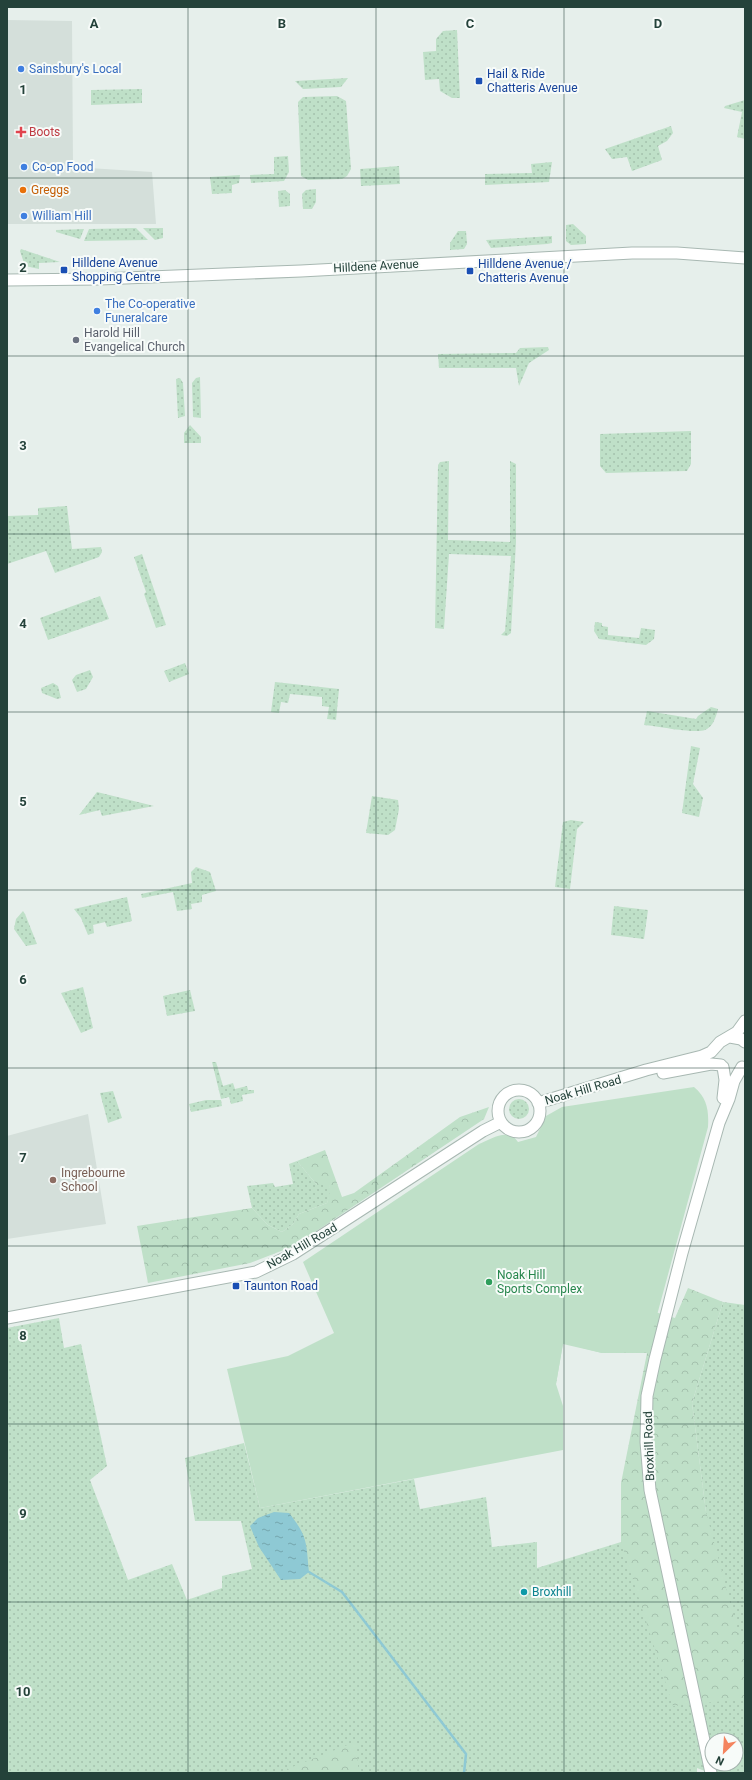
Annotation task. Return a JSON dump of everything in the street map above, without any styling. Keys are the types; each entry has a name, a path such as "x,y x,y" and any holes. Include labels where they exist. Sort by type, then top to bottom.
{"street":[{"name":"Hilldene Avenue","path":"7,280 100,279 301,271 632,253 692,254 745,258"},
{"name":"Noak Hill Road","path":"538,1103 628,1077 646,1070 702,1056 717,1046 720,1042 730,1037 745,1021"},
{"path":"730,1037 741,1039 745,1042"},
{"path":"717,1046 716,1056 722,1066"},
{"name":"Noak Hill Road","path":"628,1077 649,1076 711,1064 722,1066 731,1070 744,1065"},
{"name":"Broxhill Road","path":"711,1773 650,1490 646,1442 647,1396 655,1358 682,1253 719,1123 734,1081 744,1065"},
{"name":"Broxhill Road","path":"719,1123 725,1089 722,1066"},
{"name":"Noak Hill Road","path":"523,1090 532,1095 538,1103 539,1116 530,1128 517,1132 510,1130 501,1122 498,1109 500,1102 507,1093 523,1090"},
{"name":"Noak Hill Road","path":"7,1318 256,1272 293,1254 483,1132 501,1122"}],"shaded area":[{"path":"7,20 72,21 73,167 152,172 156,224 7,224"},
{"name":"Ingrebourne School","path":"88,1114 106,1224 7,1239 7,1136"}],"green space":[{"path":"457,30 460,98 452,98 440,91 439,79 425,80 423,52 436,51 436,39 443,31"},
{"path":"348,78 341,87 303,89 295,81"},
{"path":"142,89 142,103 91,105 91,90"},
{"path":"337,96 346,101 351,169 347,176 342,179 308,180 301,176 298,102 303,97"},
{"path":"745,100 745,139 737,137 742,112 724,108 725,106"},
{"path":"671,126 673,133 667,141 658,146 662,160 632,171 627,157 612,159 605,149"},
{"path":"288,156 289,172 284,181 251,183 250,175 274,174 274,157"},
{"path":"552,162 549,182 485,185 485,174 532,173 531,164"},
{"path":"399,166 400,184 361,186 360,169"},
{"path":"240,175 239,183 232,185 232,193 212,194 210,177"},
{"path":"316,189 316,202 312,209 303,209 302,194 306,190"},
{"path":"285,190 290,194 290,206 279,207 278,191"},
{"path":"573,224 586,236 586,244 571,245 566,241 566,225"},
{"path":"136,228 148,240 84,241 89,229"},
{"path":"143,228 163,228 163,238 155,240"},
{"path":"84,229 80,239 56,232 56,230"},
{"path":"458,231 466,231 467,244 464,249 450,250 450,243"},
{"path":"552,236 552,243 547,244 491,248 486,240"},
{"path":"21,249 60,262 39,263 39,269 25,266 20,251"},
{"path":"548,347 549,350 529,363 519,386 516,368 439,368 438,354 516,353 520,348"},
{"path":"200,377 201,418 193,417 192,383 196,378"},
{"path":"180,378 183,383 185,416 178,418 176,379"},
{"path":"190,425 201,437 201,443 184,443 184,433"},
{"path":"691,431 691,464 687,471 606,473 600,466 600,434"},
{"path":"449,461 448,540 510,542 510,461 516,464 516,542 511,633 507,636 501,635 505,631 511,556 449,554 444,629 435,628 438,465 440,462"},
{"path":"67,506 72,549 101,547 102,552 99,557 55,573 46,551 7,564 7,516 38,515 38,508"},
{"path":"142,554 166,625 156,628 144,594 146,592 134,557"},
{"path":"100,596 109,619 48,640 40,618"},
{"path":"595,622 602,623 602,626 608,627 608,635 639,638 641,628 655,630 654,639 646,645 599,639 594,631"},
{"path":"185,663 189,674 169,682 164,671"},
{"path":"90,670 93,677 86,689 77,692 72,680 76,675"},
{"path":"275,682 339,689 336,720 327,719 329,707 322,706 322,697 290,694 288,703 281,702 279,713 271,712"},
{"path":"53,683 58,686 61,698 57,699 42,693 41,688"},
{"path":"711,707 718,709 712,724 705,730 693,731 644,725 647,711 696,719"},
{"path":"691,746 700,748 693,784 703,798 699,817 682,813"},
{"path":"97,792 154,806 102,816 100,810 79,815"},
{"path":"372,796 398,800 399,809 395,830 388,835 366,833"},
{"path":"571,820 584,822 577,829 570,889 555,887 563,822"},
{"path":"196,867 210,872 216,891 202,895 202,902 191,904 192,909 177,911 173,892 142,898 141,894 192,883 191,872"},
{"path":"127,897 132,921 107,927 105,922 93,925 94,933 88,935 81,918 74,909"},
{"path":"614,906 648,910 644,939 611,935"},
{"path":"23,911 37,944 26,946 14,929 16,919"},
{"path":"83,987 93,1028 81,1033 61,993"},
{"path":"190,990 195,1011 167,1016 163,996"},
{"path":"212,1062 216,1062 223,1086 233,1083 235,1089 247,1086 248,1090 254,1090 254,1093 242,1095 243,1101 231,1104 229,1097 221,1099"},
{"name":"Noak Hill Sports Complex","path":"694,1087 702,1096 706,1105 708,1127 647,1352 602,1353 563,1344 556,1384 563,1406 563,1450 260,1508 227,1369 288,1356 334,1333 303,1262 479,1144 489,1139 510,1135 518,1142 536,1137 546,1116 562,1107"},
{"path":"113,1091 122,1118 108,1123 100,1093"},
{"path":"519,1099 526,1102 529,1109 526,1116 519,1119 512,1116 509,1109 512,1102"},
{"path":"206,1100 221,1100 222,1106 191,1112 189,1104"},
{"path":"489,1107 484,1119 294,1246 250,1263 148,1283 137,1226 252,1208 268,1225 282,1232 293,1224 299,1214 327,1203 330,1191 329,1185 317,1185 297,1161 325,1150 342,1197 354,1193 460,1117"},
{"path":"297,1161 317,1185 329,1185 331,1191 327,1203 299,1214 293,1224 282,1232 268,1225 252,1208 247,1186 273,1183 275,1187 293,1184 289,1164"},
{"path":"559,1283 675,1318 688,1288 723,1302 692,1403 706,1512 739,1636 745,1636 745,1699 673,1706 621,1542 621,1483 647,1353 602,1353 563,1343 556,1384"},
{"path":"723,1302 745,1305 745,1773 707,1772 744,1772 744,1732 704,1732 704,1771 697,1768 697,1773 7,1773 7,1328 59,1318 64,1348 81,1344 107,1466 90,1480 128,1580 172,1564 187,1600 222,1588 222,1576 252,1569 241,1521 195,1521 185,1458 244,1443 260,1508 414,1479 420,1509 486,1497 492,1547 537,1542 537,1568 621,1542 706,1512 692,1403"},
{"path":"355,1742 359,1773 277,1773"}],"water":[{"path":"274,1512 289,1513 303,1534 309,1572 300,1579 281,1580 259,1547 250,1526 258,1518"}],"waterway":[{"path":"309,1572 342,1592 466,1754 464,1773"}],"place":[{"name":"Sainsbury's Local","path":"21,69"},
{"name":"Hail & Ride Chatteris Avenue","path":"479,81"},
{"name":"Boots","path":"21,132"},
{"name":"Co-op Food","path":"24,167"},
{"name":"Greggs","path":"23,190"},
{"name":"William Hill","path":"24,216"},
{"name":"Hilldene Avenue Shopping Centre","path":"64,270"},
{"name":"Hilldene Avenue / Chatteris Avenue","path":"470,271"},
{"name":"The Co-operative Funeralcare","path":"97,311"},
{"name":"Harold Hill Evangelical Church","path":"76,340"},
{"name":"Ingrebourne School","path":"53,1180"},
{"name":"Noak Hill Sports Complex","path":"489,1282"},
{"name":"Taunton Road","path":"236,1286"},
{"name":"Broxhill","path":"524,1592"}]}
